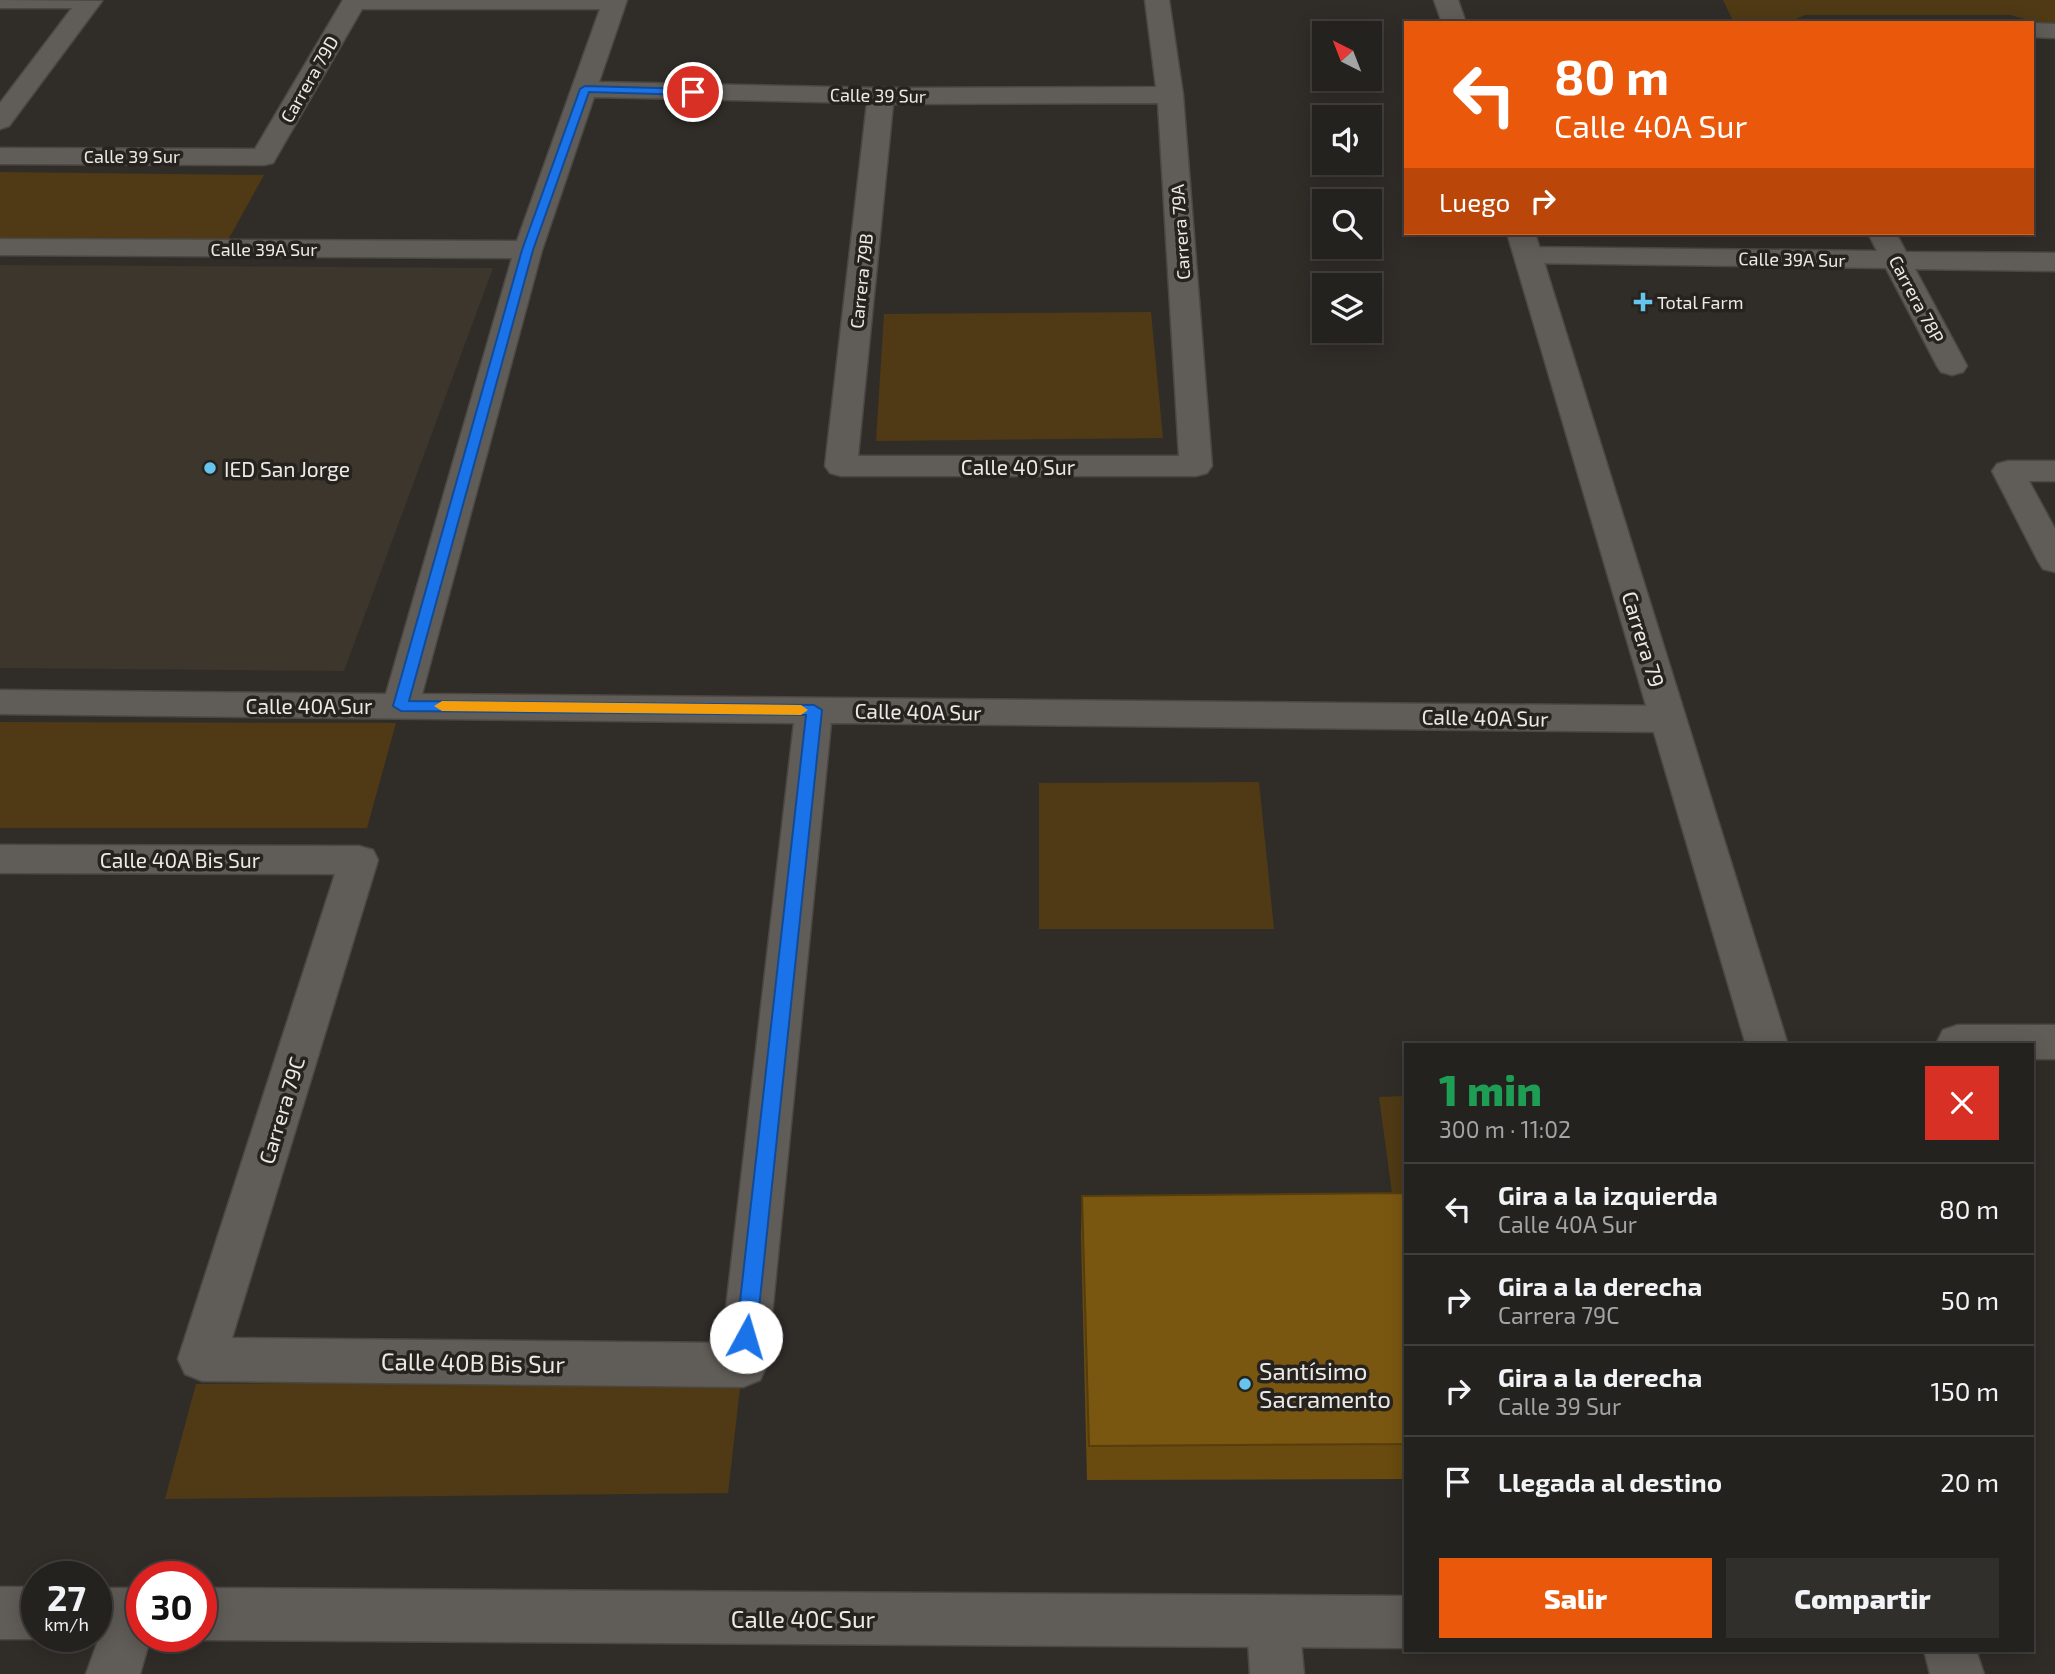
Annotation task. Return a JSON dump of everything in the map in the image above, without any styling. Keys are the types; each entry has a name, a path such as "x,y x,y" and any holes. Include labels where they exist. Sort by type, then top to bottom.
{"street":[{"name":"Carrera 79A","path":"1157,0 1170,95 1196,466"},
{"path":"1446,0 1453,21"},
{"path":"0,1 90,1"},
{"path":"0,121 90,1"},
{"path":"354,2 615,1 527,250 401,706"},
{"name":"Carrera 79D","path":"264,157 354,2"},
{"path":"2034,30 2055,30"},
{"name":"Calle 39 Sur","path":"585,89 881,96 1170,95"},
{"name":"Carrera 79B","path":"841,466 881,96"},
{"name":"Calle 39 Sur","path":"0,156 264,157"},
{"name":"Carrera 78P","path":"1883,235 1952,366"},
{"name":"Calle 39A Sur","path":"1525,244 1897,260 2055,262"},
{"name":"Carrera 79","path":"1525,244 1766,1043"},
{"name":"Calle 39A Sur","path":"0,247 527,250"},
{"name":"Calle 40 Sur","path":"841,466 1196,466"},
{"path":"2055,471 2008,471 2055,561"},
{"name":"Calle 40A Sur","path":"0,702 1668,719"},
{"name":"Calle 40B Bis Sur","path":"202,1359 743,1364 814,710"},
{"name":"Calle 40A Bis Sur","path":"0,859 359,860"},
{"name":"Carrera 79C","path":"202,1359 359,860"},
{"path":"1958,1042 2055,1042"},
{"path":"0,1613 21,1613"},
{"path":"113,1674 123,1614"},
{"name":"Calle 40C Sur","path":"217,1615 1404,1622"},
{"path":"1273,1621 1277,1674"},
{"path":"1951,1652 1957,1674"}],"shaded area":[{"path":"1723,0 2055,0 2055,24 2042,24 2010,15 1805,15 1791,21 1733,21"},
{"path":"0,172 264,175 228,240 0,238"},
{"name":"IED San Jorge","path":"0,265 493,268 344,671 0,668"},
{"path":"1151,312 1163,438 876,441 884,314"},
{"path":"0,722 396,723 367,828 0,828"},
{"path":"1259,782 1274,929 1039,929 1039,783"},
{"path":"1404,1096 1404,1282 1379,1097"},
{"path":"741,1379 728,1493 165,1499 196,1384"}],"building":[{"name":"Santísimo Sacramento","path":"1404,1193 1404,1444 1089,1446 1082,1196"}],"slow traffic":[{"path":"442,706 801,710"}],"place":[{"name":"Total Farm","path":"1643,302"},
{"name":"IED San Jorge","path":"210,468"},
{"name":"Santísimo Sacramento","path":"1245,1384"}],"route":[{"path":"693,92 585,89 527,250 401,706 814,710 746,1337"}]}
